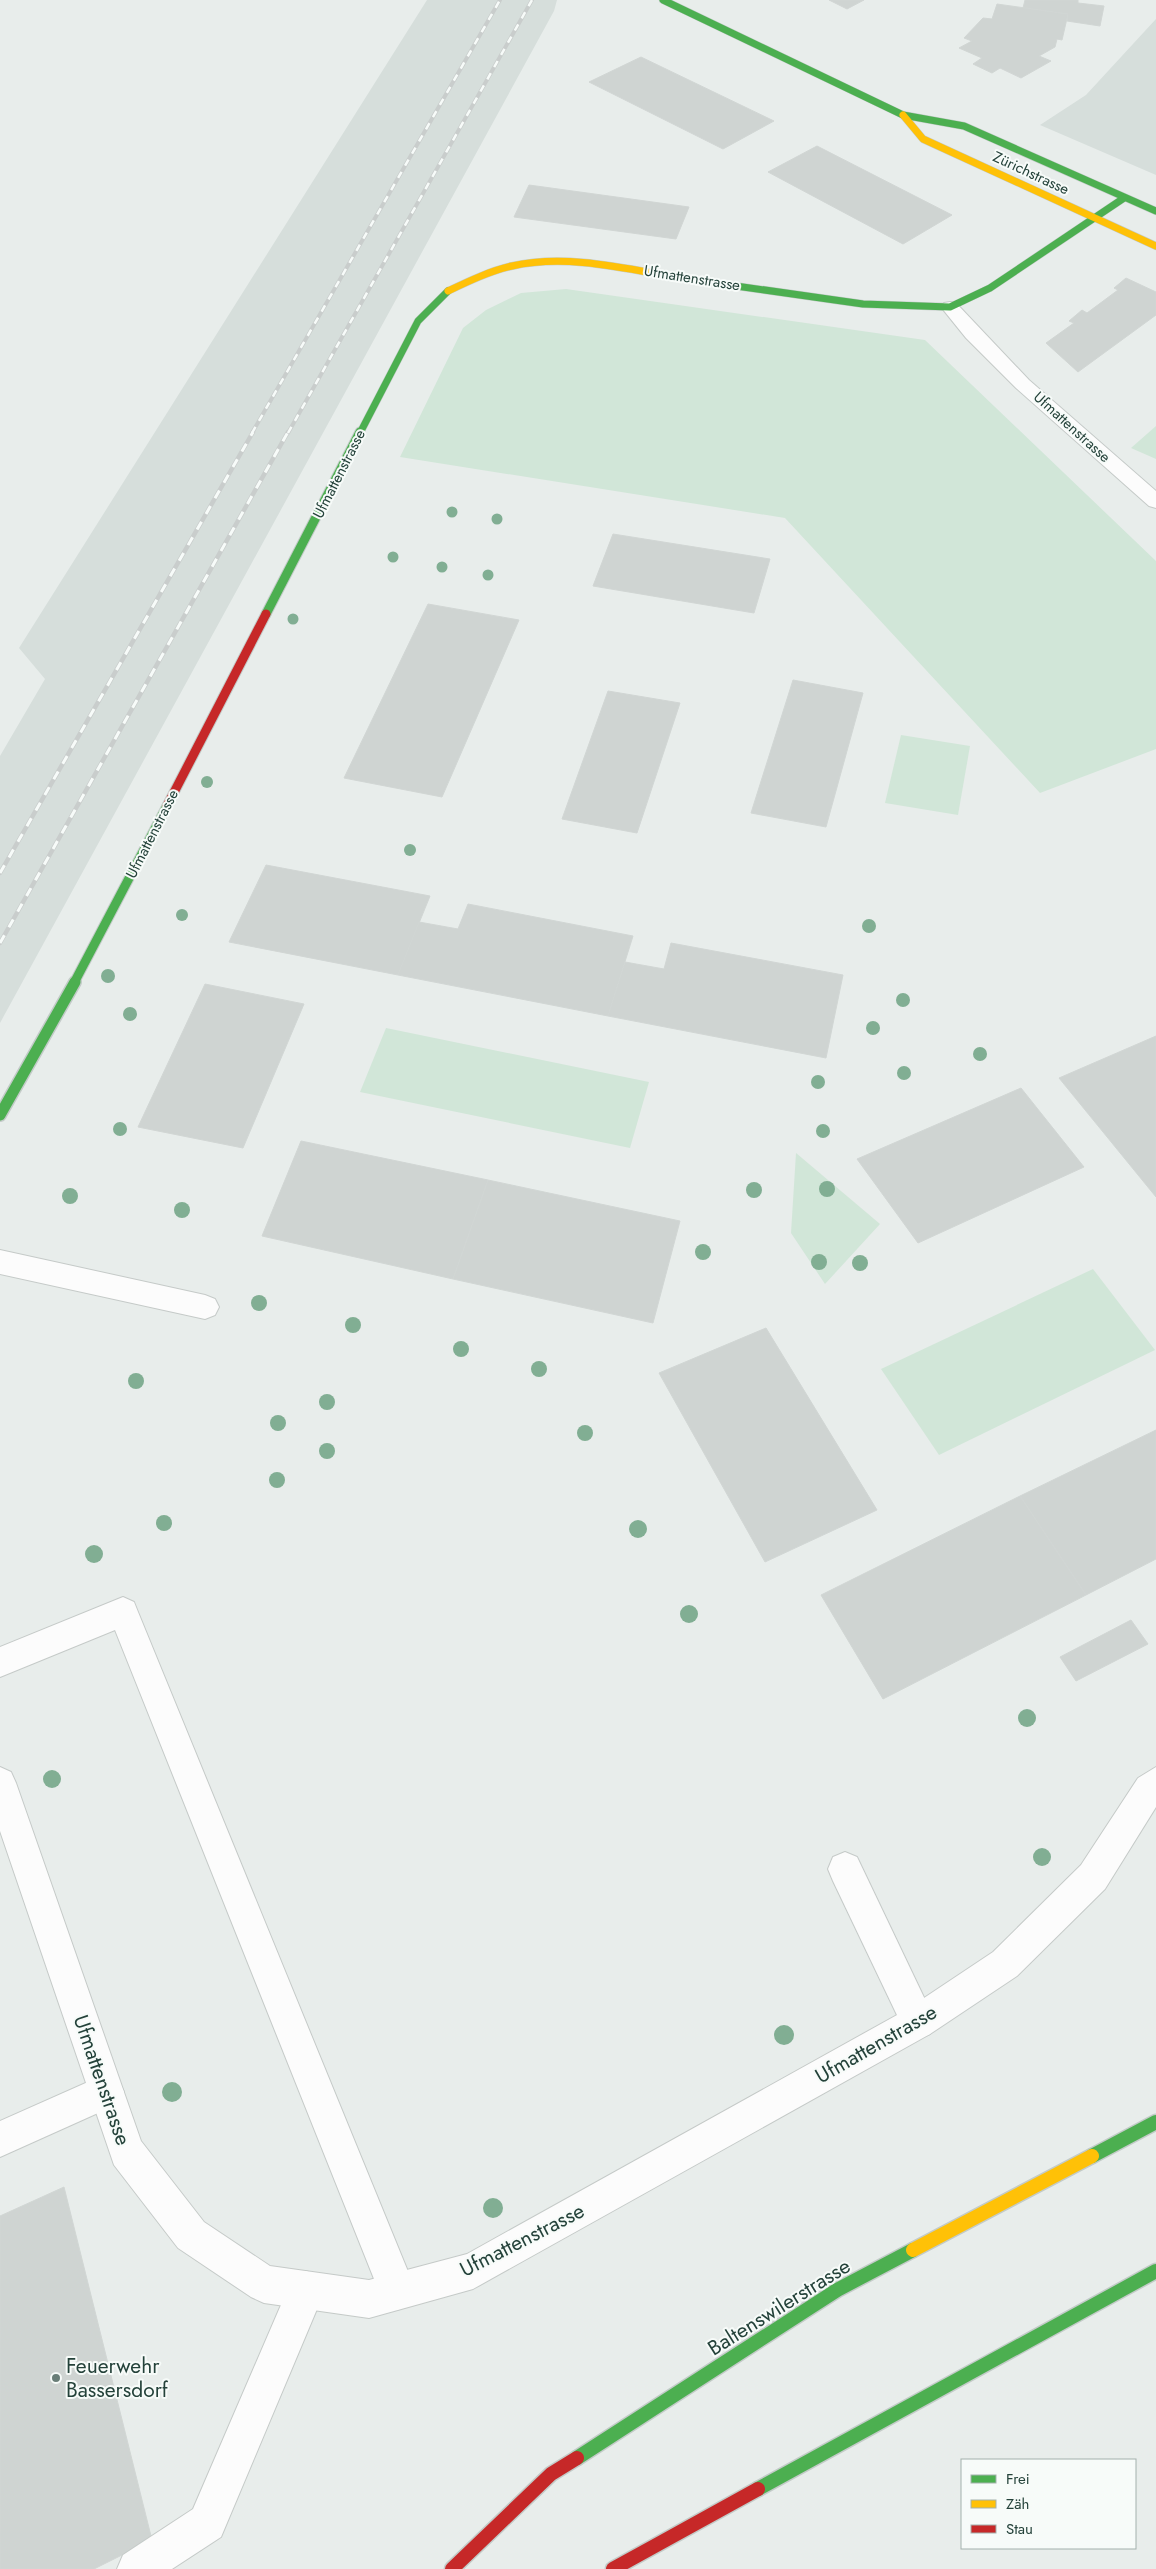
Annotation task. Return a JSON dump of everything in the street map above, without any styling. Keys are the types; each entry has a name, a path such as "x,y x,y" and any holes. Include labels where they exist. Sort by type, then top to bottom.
{"street":[{"name":"Zürichstrasse","path":"663,0 903,115 964,126 1156,211"},
{"name":"Zürichstrasse","path":"903,115 923,139 1093,219 1156,246"},
{"name":"Ufmattenstrasse","path":"0,1115 94,946 418,322 445,292 482,275 523,264 566,261 863,304 950,307 990,288 1124,198"},
{"name":"Ufmattenstrasse","path":"950,307 972,335 1034,394 1156,502"},
{"path":"0,1262 205,1307"},
{"path":"0,1662 122,1612 397,2291"},
{"name":"Ufmattenstrasse","path":"1,1789 127,2152 191,2235 264,2284 369,2300 472,2271 918,2022 1005,1964 1093,1877 1149,1789 1156,1783"},
{"path":"845,1869 918,2022"},
{"path":"0,2139 106,2092"},
{"name":"Baltenswilerstrasse","path":"452,2569 551,2474 837,2290 1156,2122"},
{"path":"613,2569 901,2408 1156,2271"},
{"path":"137,2569 207,2523 306,2290"}],"shaded area":[{"path":"427,0 557,0 554,11 0,1023 0,756 45,679 19,648"},
{"path":"1156,19 1156,175 1040,125 1086,95"}],"green space":[{"path":"566,289 925,340 1156,561 1156,749 1040,793 785,518 400,457 463,328 486,310 521,293"},
{"path":"1156,426 1156,459 1131,448"},
{"path":"901,735 970,746 958,815 885,803"},
{"path":"386,1028 649,1082 630,1148 360,1092"},
{"path":"796,1153 880,1224 825,1284 791,1233"},
{"path":"1093,1269 1155,1350 939,1455 881,1369"}],"building":[{"path":"829,0 864,0 847,9"},
{"path":"1025,0 1078,0 1078,3 1104,6 1100,26 1067,21 1068,14 1023,8"},
{"path":"997,4 1068,14 1062,40 1057,39 1055,47 1039,56 1051,61 1021,78 1000,68 992,73 973,64 982,58 959,48 972,41 964,38 983,18 992,19"},
{"path":"641,57 774,121 723,149 589,82"},
{"path":"817,146 952,215 903,244 768,172"},
{"path":"529,185 689,207 676,239 514,217"},
{"path":"1126,278 1156,292 1156,315 1078,372 1046,343 1074,323 1069,321 1082,310 1087,313 1118,290 1114,288"},
{"path":"613,534 770,559 754,613 593,586"},
{"path":"428,604 519,620 442,797 344,778"},
{"path":"793,680 863,693 826,827 751,813"},
{"path":"608,691 680,703 637,833 562,819"},
{"path":"266,865 430,896 398,975 229,942"},
{"path":"468,904 633,936 608,1016 398,975 419,922 458,929"},
{"path":"671,943 843,975 826,1058 608,1016 625,962 664,969"},
{"path":"205,984 304,1004 243,1148 138,1127"},
{"path":"1156,1036 1156,1197 1059,1078"},
{"path":"1021,1088 1084,1167 918,1243 857,1159"},
{"path":"301,1141 488,1180 453,1279 262,1236"},
{"path":"488,1180 680,1221 653,1323 453,1279"},
{"path":"766,1328 877,1510 765,1562 659,1373"},
{"path":"1156,1430 1156,1559 1086,1595 1020,1496"},
{"path":"1020,1496 1086,1595 883,1699 821,1595"},
{"path":"1131,1620 1148,1644 1076,1681 1060,1657"},
{"name":"Feuerwehr Bassersdorf","path":"64,2187 152,2540 94,2569 0,2569 0,2216"}],"railway":[{"path":"252,433 500,0"},
{"path":"288,433 532,0"},
{"path":"0,873 253,432"},
{"path":"0,943 288,432"}],"traffic: fast":[{"path":"663,0 903,115 964,126 1156,211"},
{"path":"687,279 863,304 950,307 990,288 1124,198"},
{"path":"266,614 418,321 448,291"},
{"path":"0,1115 94,947 167,806"},
{"path":"1092,2156 1156,2122"},
{"path":"577,2458 837,2290 913,2250"},
{"path":"758,2489 1156,2271"}],"traffic: slow":[{"path":"903,115 923,139 1156,246"},
{"path":"448,291 504,268 543,262 585,263 687,279"},
{"path":"913,2250 1092,2156"}],"traffic: jam":[{"path":"167,806 266,614"},
{"path":"452,2569 551,2474 577,2458"},
{"path":"613,2569 758,2489"}],"place":[{"name":"Feuerwehr Bassersdorf","path":"56,2378"}]}
